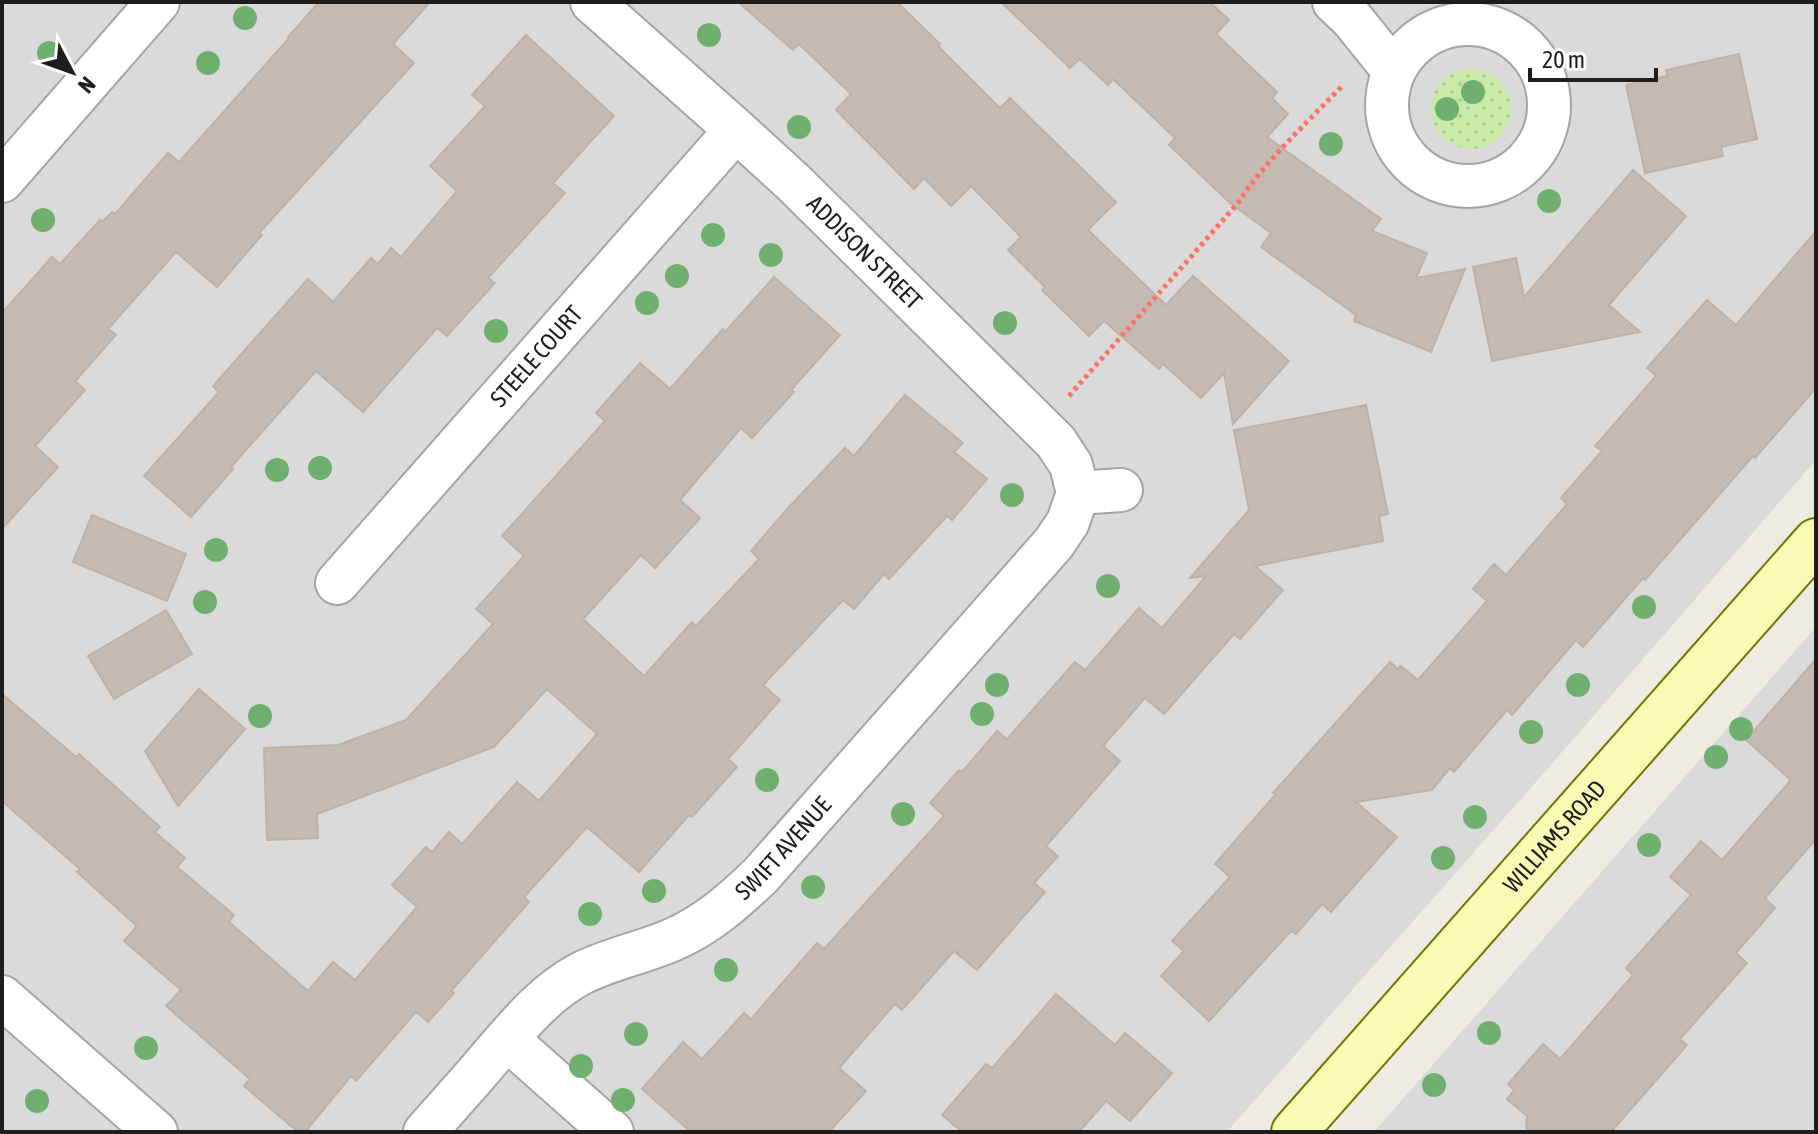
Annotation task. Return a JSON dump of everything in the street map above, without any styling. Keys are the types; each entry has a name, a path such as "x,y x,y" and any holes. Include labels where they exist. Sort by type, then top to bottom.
{"street":[{"path":"2,181 158,2"},
{"name":"ADDISON STREET","path":"592,2 793,182 1056,442 1071,465 1078,493"},
{"path":"1334,2 1352,19 1394,71"},
{"name":"STEELE COURT","path":"337,583 736,130"},
{"path":"1078,493 1121,490"},
{"name":"SWIFT AVENUE","path":"425,1132 548,996 578,975 672,940 710,920 752,884 1054,543 1068,522 1078,493"},
{"name":"WILLIAMS ROAD","path":"1294,1132 1816,541"},
{"path":"2,997 156,1132"},
{"path":"507,1039 612,1132"}],"path":[{"path":"1063,402 1238,203 1267,163 1341,87"}],"shaded area":[{"path":"2,2 1816,2 1816,460 1227,1132 2,1132"},
{"path":"1816,627 1816,1132 1374,1132"}],"green space":[{"path":"1463,69 1479,69 1500,80 1511,101 1511,117 1500,138 1479,149 1463,149 1449,143 1437,131 1431,117 1431,101 1437,87 1449,75"}],"building":[{"path":"319,2 430,2 393,44 414,63 259,233 262,235 217,287 176,252 108,329 116,335 75,381 85,390 35,446 58,467 2,529 2,313 52,257 60,264 100,220 102,222 112,212 115,214 168,153 179,162"},
{"path":"738,2 897,2 1000,108 1010,98 1116,202 1088,230 1166,305 1193,276 1289,361 1233,424 1224,373 1201,398 1163,364 1159,369 1104,321 1089,336 1042,290 1045,287 1008,250 1021,237 971,186 951,206 924,178 914,189 836,110 851,94 799,44 793,50"},
{"path":"1001,2 1210,2 1229,20 1216,34 1277,92 1272,98 1288,114 1267,137 1381,219 1372,231 1427,253 1416,278 1465,269 1431,352 1354,321 1356,315 1261,247 1271,233 1230,203 1169,145 1175,138 1113,79 1108,85 1080,59 1070,68"},
{"path":"526,35 614,116 553,183 565,193 488,278 495,283 447,336 437,328 363,412 316,371 191,517 144,476 219,392 213,386 308,279 333,302 371,258 378,264 391,248 401,257 457,191 430,166 485,106 472,95"},
{"path":"1739,54 1757,139 1721,147 1723,156 1645,173 1626,85 1667,76 1666,70"},
{"path":"1633,170 1686,216 1609,305 1640,332 1492,361 1473,267 1516,258 1524,297"},
{"path":"1816,231 1816,388 1583,647 1576,640 1512,715 1507,710 1454,772 1450,768 1432,790 1356,802 1397,837 1331,912 1322,904 1296,934 1291,931 1209,1021 1161,976 1184,951 1172,941 1230,877 1215,864 1275,795 1273,793 1390,662 1398,669 1401,666 1418,680 1487,601 1473,589 1494,564 1506,575 1567,504 1561,498 1602,451 1595,446 1656,376 1647,368 1707,300 1736,325"},
{"path":"774,277 840,335 752,438 741,428 680,500 700,518 655,568 641,555 583,619 644,676 692,622 696,626 759,559 751,551 788,508 845,448 854,456 905,395 963,443 954,452 987,479 952,520 947,516 889,579 884,574 854,609 843,600 763,685 780,700 728,759 737,767 639,872 587,827 524,897 529,902 428,1022 416,1012 356,1081 351,1076 305,1132 298,1132 244,1086 250,1079 166,1006 181,990 124,941 137,926 77,872 80,869 2,801 2,694 76,757 79,754 160,827 155,832 185,858 177,867 234,915 229,922 308,991 333,962 355,980 417,907 392,885 426,847 432,852 449,832 462,844 517,782 539,801 597,734 547,689 494,747 317,814 318,838 267,840 264,748 338,745 406,720 493,624 476,609 524,556 502,536 605,421 596,413 640,363 670,389"},
{"path":"1366,405 1388,514 1379,516 1383,541 1255,566 1283,590 1240,639 1234,634 1164,714 1145,698 1103,746 1120,761 1046,846 1058,856 1034,883 1045,892 977,970 954,951 902,1010 895,1004 839,1068 866,1091 829,1132 691,1132 642,1089 683,1042 702,1059 744,1013 751,1019 817,943 824,949 944,816 930,803 997,731 1007,739 1075,662 1085,670 1139,608 1162,628 1206,576 1190,578 1249,510 1234,430"},
{"path":"92,515 186,554 167,601 73,562"},
{"path":"166,610 192,654 114,699 88,656"},
{"path":"1816,659 1816,839 1765,898 1775,908 1736,953 1747,963 1680,1039 1687,1045 1611,1132 1526,1132 1527,1116 1507,1099 1514,1090 1508,1084 1543,1044 1560,1059 1633,975 1626,968 1691,895 1670,877 1701,841 1722,860 1791,780 1746,740"},
{"path":"199,689 245,729 178,806 145,751"},
{"path":"1056,994 1115,1045 1125,1033 1172,1073 1130,1121 1106,1101 1079,1132 962,1132 942,1115 986,1064 992,1068"}]}
